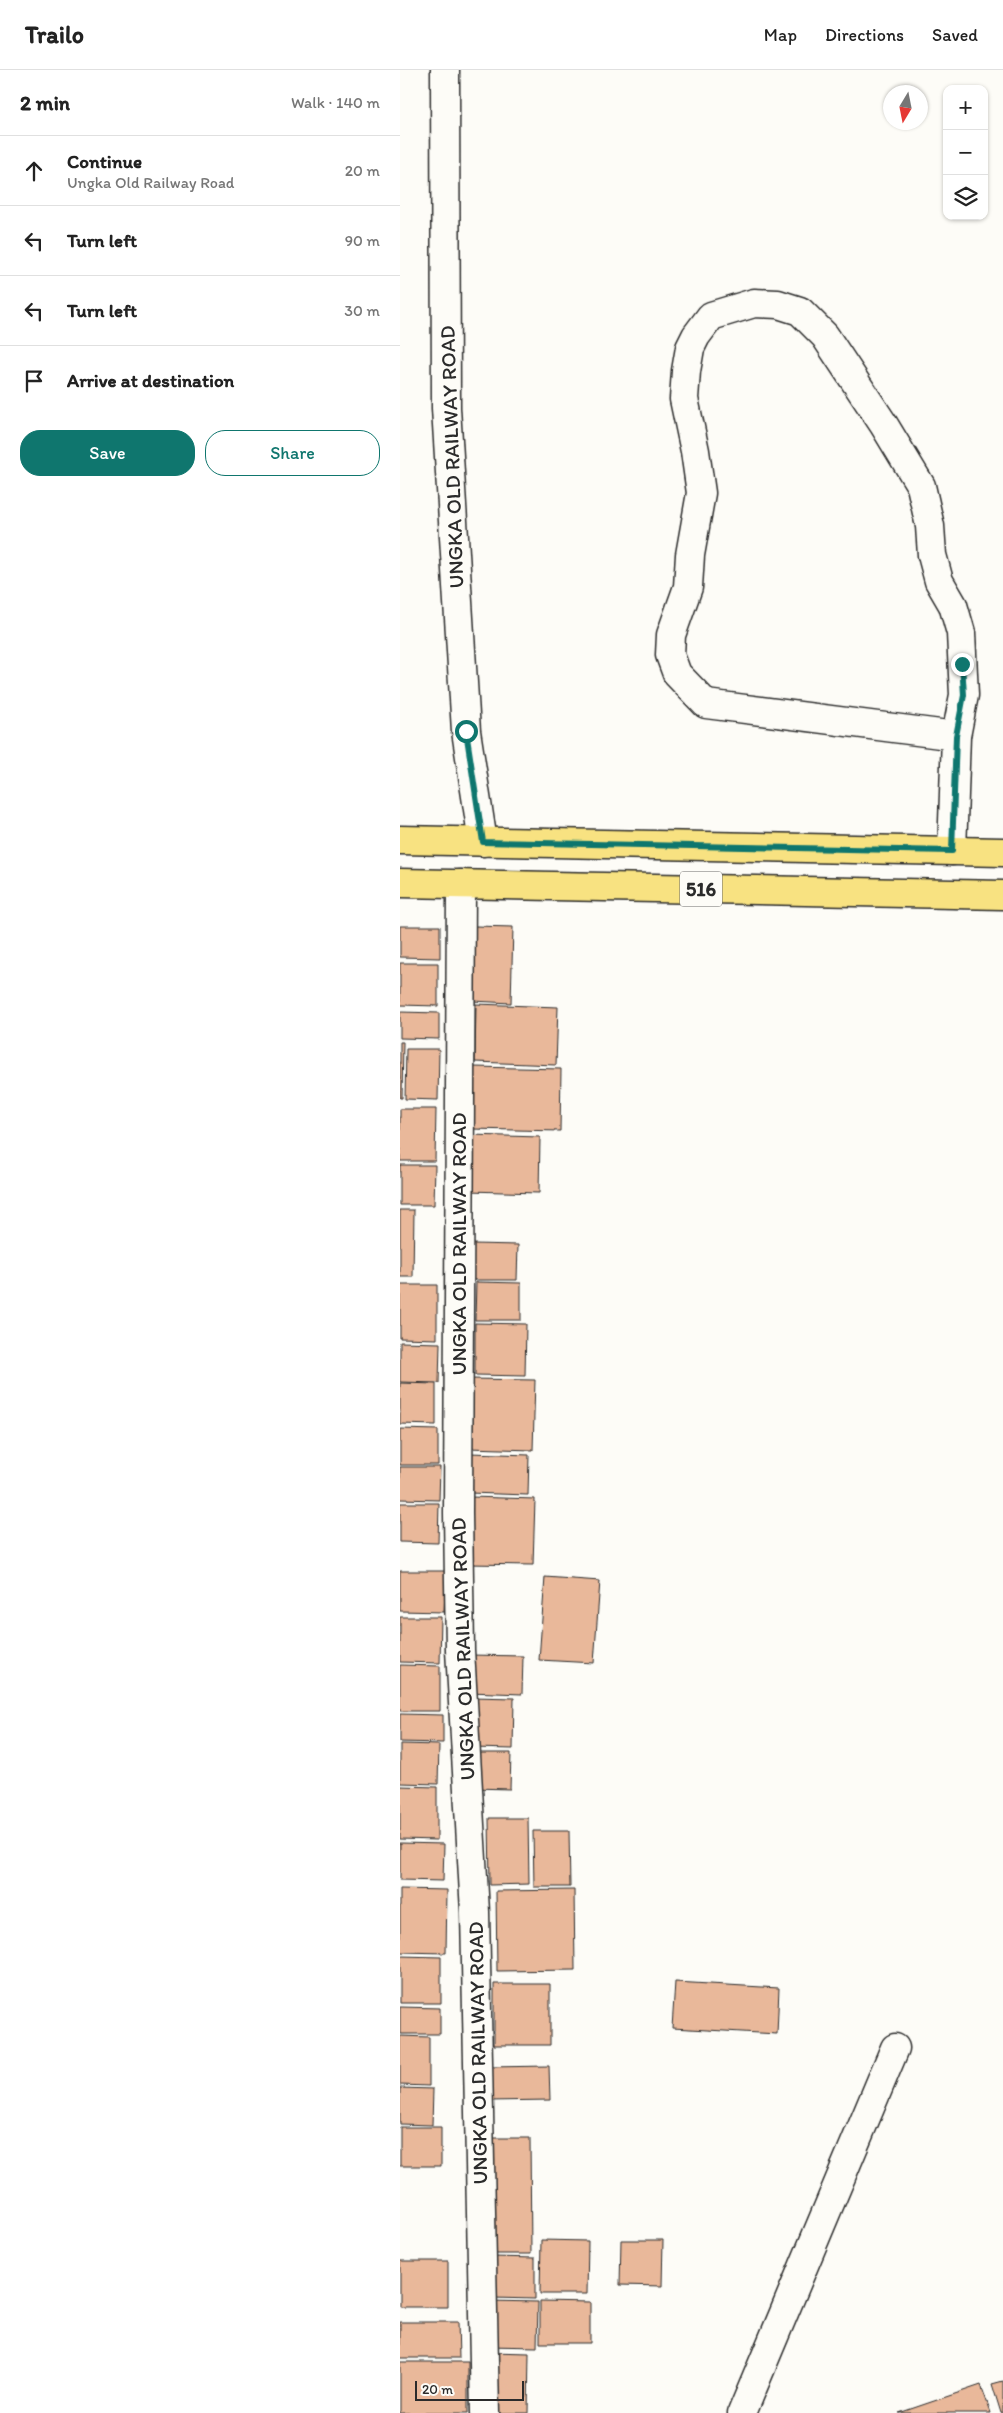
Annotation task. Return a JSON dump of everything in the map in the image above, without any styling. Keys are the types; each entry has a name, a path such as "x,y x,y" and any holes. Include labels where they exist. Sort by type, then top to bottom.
{"main road":[{"name":"516","path":"400,840 1003,852"},
{"name":"516","path":"400,883 1003,895"}],"street":[{"name":"UNGKA OLD RAILWAY ROAD","path":"445,70 446,408 466,731 483,842"},
{"path":"952,851 956,736 964,695 960,633 953,605 939,581 932,556 930,526 921,486 884,425 825,336 800,311 778,304 754,303 711,316 696,336 690,348 686,371 684,399 701,492 690,555 688,587 671,635 670,654 677,674 706,704 956,736"},
{"name":"UNGKA OLD RAILWAY ROAD","path":"461,884 458,1513 460,1650 475,1912 485,2413"},
{"path":"742,2413 895,2048"}],"building":[{"path":"400,926 440,926 440,958 400,957"},
{"path":"475,926 513,927 511,1003 473,1001"},
{"path":"400,963 438,963 438,1006 400,1005"},
{"path":"476,1004 558,1007 556,1065 475,1062"},
{"path":"400,1012 439,1013 439,1039 400,1038"},
{"path":"400,1042 403,1042 402,1098 400,1098"},
{"path":"406,1049 439,1049 438,1100 405,1099"},
{"path":"474,1067 561,1069 560,1131 472,1129"},
{"path":"400,1109 436,1109 435,1161 400,1161"},
{"path":"470,1135 540,1137 539,1193 468,1191"},
{"path":"400,1165 435,1165 434,1205 400,1205"},
{"path":"400,1210 414,1210 413,1277 400,1277"},
{"path":"473,1244 518,1245 517,1280 472,1280"},
{"path":"476,1282 521,1283 521,1320 475,1320"},
{"path":"400,1285 437,1285 437,1339 400,1338"},
{"path":"475,1323 526,1324 525,1376 475,1375"},
{"path":"400,1342 440,1343 439,1383 400,1382"},
{"path":"470,1379 535,1380 533,1450 469,1448"},
{"path":"400,1383 436,1384 436,1425 400,1424"},
{"path":"400,1429 438,1430 438,1465 400,1465"},
{"path":"470,1453 529,1455 528,1495 469,1493"},
{"path":"400,1467 440,1467 439,1500 400,1499"},
{"path":"470,1497 535,1499 533,1565 468,1564"},
{"path":"400,1503 439,1503 438,1543 400,1542"},
{"path":"400,1571 446,1571 444,1612 400,1611"},
{"path":"545,1577 600,1581 594,1663 539,1660"},
{"path":"400,1617 441,1617 440,1663 400,1662"},
{"path":"470,1655 523,1656 522,1694 469,1692"},
{"path":"400,1665 440,1666 440,1711 400,1711"},
{"path":"473,1697 514,1698 513,1749 472,1748"},
{"path":"400,1714 443,1715 443,1743 400,1742"},
{"path":"400,1744 439,1745 438,1784 400,1783"},
{"path":"472,1753 511,1753 510,1789 472,1788"},
{"path":"400,1786 437,1787 437,1840 400,1839"},
{"path":"489,1818 528,1818 529,1884 490,1885"},
{"path":"533,1831 569,1831 570,1887 534,1887"},
{"path":"400,1843 444,1844 443,1881 400,1880"},
{"path":"400,1889 447,1890 446,1953 400,1952"},
{"path":"574,1890 575,1970 497,1971 496,1891"},
{"path":"400,1956 441,1957 441,2003 400,2003"},
{"path":"675,1982 779,1988 777,2034 672,2028"},
{"path":"494,1984 550,1984 550,2045 494,2045"},
{"path":"400,2007 440,2008 440,2034 400,2034"},
{"path":"400,2036 429,2037 429,2086 400,2085"},
{"path":"549,2066 550,2100 489,2101 489,2067"},
{"path":"400,2088 433,2089 432,2125 400,2124"},
{"path":"400,2127 441,2127 441,2166 400,2166"},
{"path":"493,2138 530,2138 531,2254 494,2254"},
{"path":"541,2240 588,2241 587,2294 540,2294"},
{"path":"621,2240 663,2240 662,2286 620,2285"},
{"path":"493,2257 535,2258 535,2299 493,2298"},
{"path":"400,2261 448,2261 448,2307 400,2307"},
{"path":"489,2301 538,2302 537,2347 488,2346"},
{"path":"540,2301 590,2302 590,2343 540,2343"},
{"path":"400,2322 458,2322 459,2358 400,2358"},
{"path":"490,2352 529,2353 528,2413 489,2413"},
{"path":"400,2362 468,2362 468,2413 400,2413"},
{"path":"1003,2381 1003,2413 1001,2413 992,2384"},
{"path":"981,2385 991,2413 899,2413"}],"route":[{"path":"466,731 483,842 952,851 956,736 964,695 962,664"}]}
